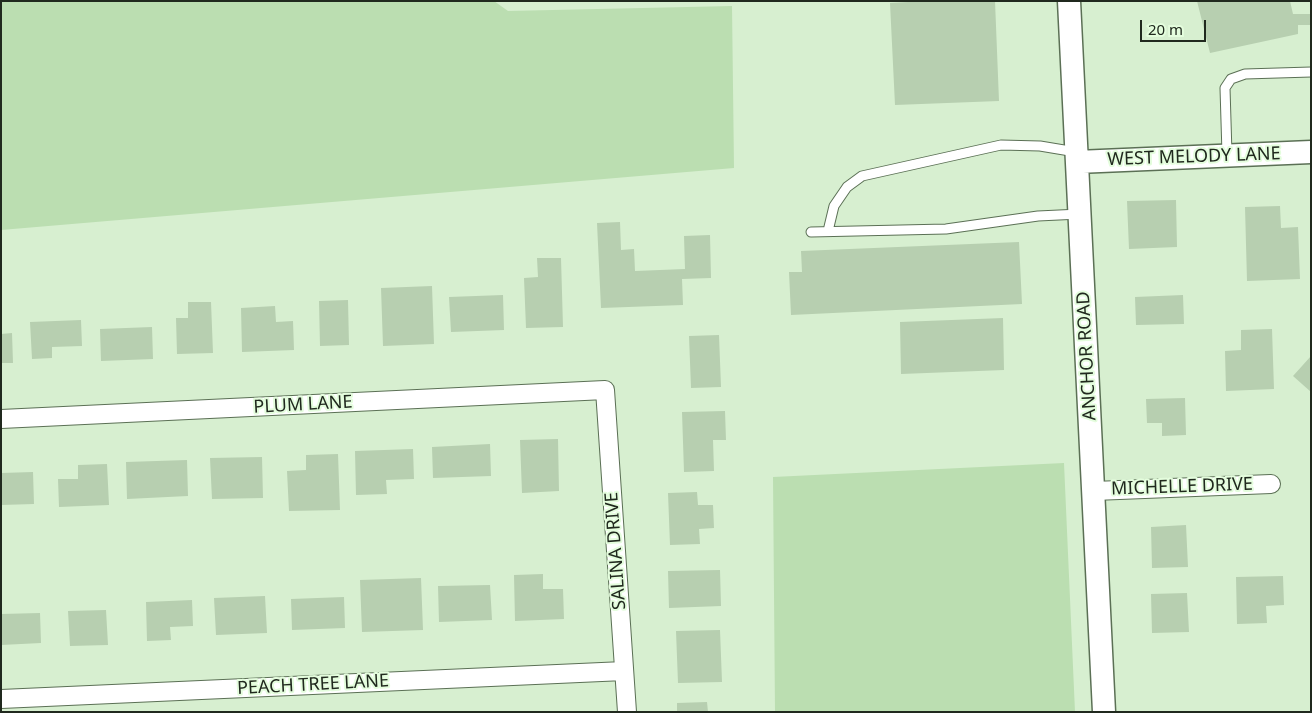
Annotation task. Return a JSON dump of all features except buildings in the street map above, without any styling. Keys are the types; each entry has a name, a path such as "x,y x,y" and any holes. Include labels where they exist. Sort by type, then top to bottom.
{"street":[{"name":"ANCHOR ROAD","path":"1069,1 1104,712"},
{"name":"WEST MELODY LANE","path":"1077,157 1227,157 1311,152"},
{"name":"PLUM LANE","path":"1,419 605,390"},
{"name":"SALINA DRIVE","path":"605,390 627,712"},
{"name":"MICHELLE DRIVE","path":"1094,490 1271,484"},
{"name":"PEACH TREE LANE","path":"1,699 624,671"}],"lane":[{"path":"1227,157 1225,88 1231,79 1245,74 1311,72"},
{"path":"828,231 834,206 847,187 862,176 1001,145 1040,146 1077,157"},
{"path":"811,232 946,229 1038,216 1080,214"}],"green space":[{"path":"1,1 494,1 508,11 732,6 734,168 1,230"},
{"path":"1064,463 1075,712 775,712 773,477"}]}
